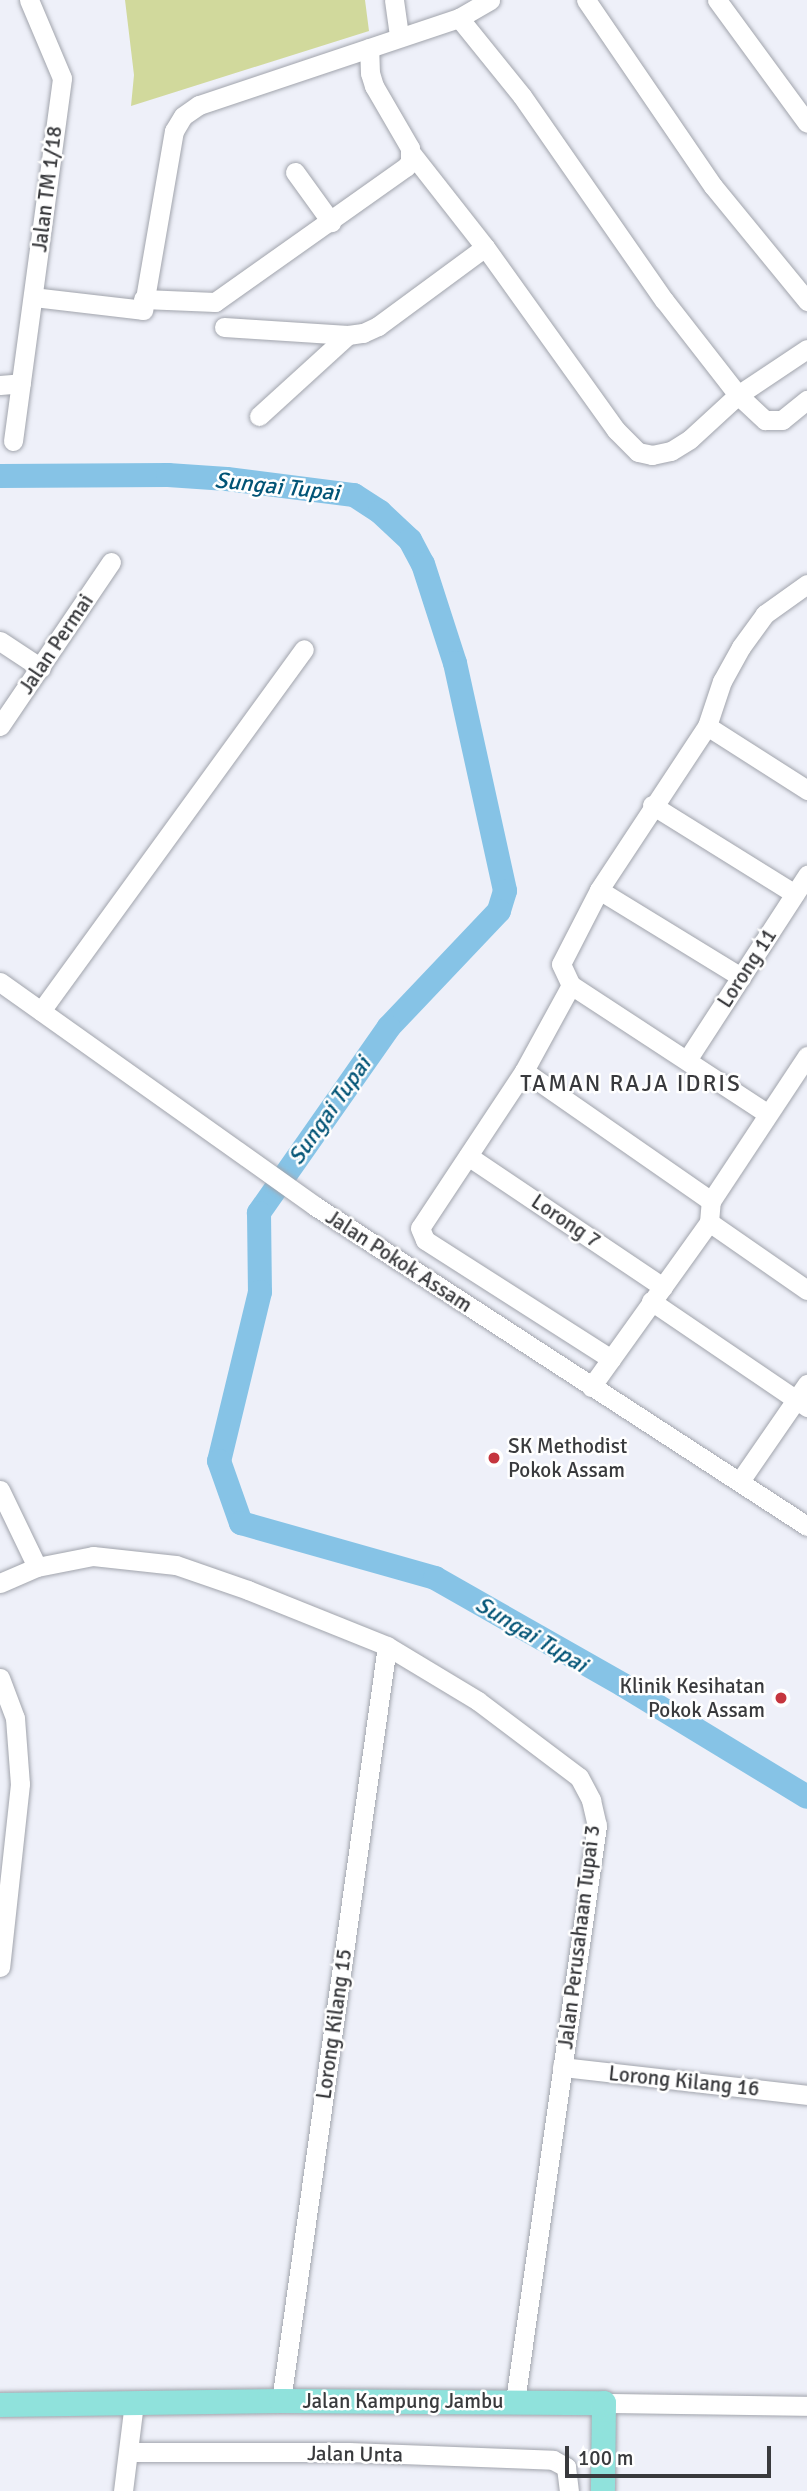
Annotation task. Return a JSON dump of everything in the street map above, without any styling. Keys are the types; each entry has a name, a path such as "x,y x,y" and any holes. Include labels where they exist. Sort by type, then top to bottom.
{"main road":[{"name":"Jalan Kampung Jambu","path":"0,2405 281,2401 604,2403"},
{"path":"603,2491 604,2403"}],"street":[{"name":"Jalan TM 1/18","path":"13,441 62,78 29,0"},
{"path":"394,0 399,37"},
{"path":"33,296 143,310 174,131 183,116 199,105 458,18 490,0"},
{"path":"586,0 713,186 807,301"},
{"path":"717,0 807,123"},
{"path":"458,18 522,96 659,292 738,395 765,420 782,420 807,400"},
{"path":"369,48 370,73 374,86 411,154 485,247 616,430 638,452 652,455 671,451 690,439 738,395 807,349"},
{"path":"143,299 215,302 406,167 411,154"},
{"path":"295,172 331,222"},
{"path":"224,327 348,335 378,326 485,247"},
{"path":"259,416 348,335"},
{"path":"0,385 21,383"},
{"name":"Jalan Permai","path":"0,726 111,562"},
{"path":"768,1114 570,985 561,964 599,890 652,805 707,726 722,681 741,647 765,614 807,584"},
{"path":"0,641 41,668"},
{"path":"41,1011 304,649"},
{"path":"707,726 807,790"},
{"path":"652,805 795,894"},
{"name":"Lorong 11","path":"687,1060 807,875"},
{"path":"599,890 741,977"},
{"name":"Jalan Pokok Assam","path":"0,982 315,1206 807,1526"},
{"path":"570,985 524,1071 421,1224 425,1240 611,1359"},
{"path":"591,1387 709,1222 710,1201 807,1056"},
{"path":"524,1071 710,1201"},
{"name":"Lorong 7","path":"468,1156 803,1397"},
{"path":"709,1222 807,1290"},
{"path":"740,1481 803,1397"},
{"path":"0,1490 37,1567"},
{"name":"Jalan Perusahaan Tupai 3","path":"0,1583 37,1567 93,1556 176,1565 248,1590 387,1646 478,1701 579,1777 591,1800 597,1825 515,2401"},
{"name":"Lorong Kilang 15","path":"281,2401 387,1646"},
{"path":"0,1678 15,1718 20,1784 0,1966"},
{"name":"Lorong Kilang 16","path":"562,2067 807,2095"},
{"path":"123,2491 134,2403"},
{"name":"Jalan Kampung Jambu","path":"604,2403 807,2406"},
{"name":"Jalan Unta","path":"129,2452 349,2452 553,2460 565,2467 569,2486"}],"green space":[{"path":"125,0 365,0 369,31 131,106 134,75"}],"waterway":[{"name":"Sungai Tupai","path":"0,476 168,475 227,479 354,495 380,512 410,540 423,564 455,663 505,891 499,911 389,1027 259,1213 260,1292 219,1461 241,1523 435,1578 623,1685 807,1797"}],"place":[{"name":"SK Methodist Pokok Assam","path":"494,1458"},
{"name":"Klinik Kesihatan Pokok Assam","path":"781,1698"}],"district":[{"name":"TAMAN RAJA IDRIS","path":"631,1084"}]}
